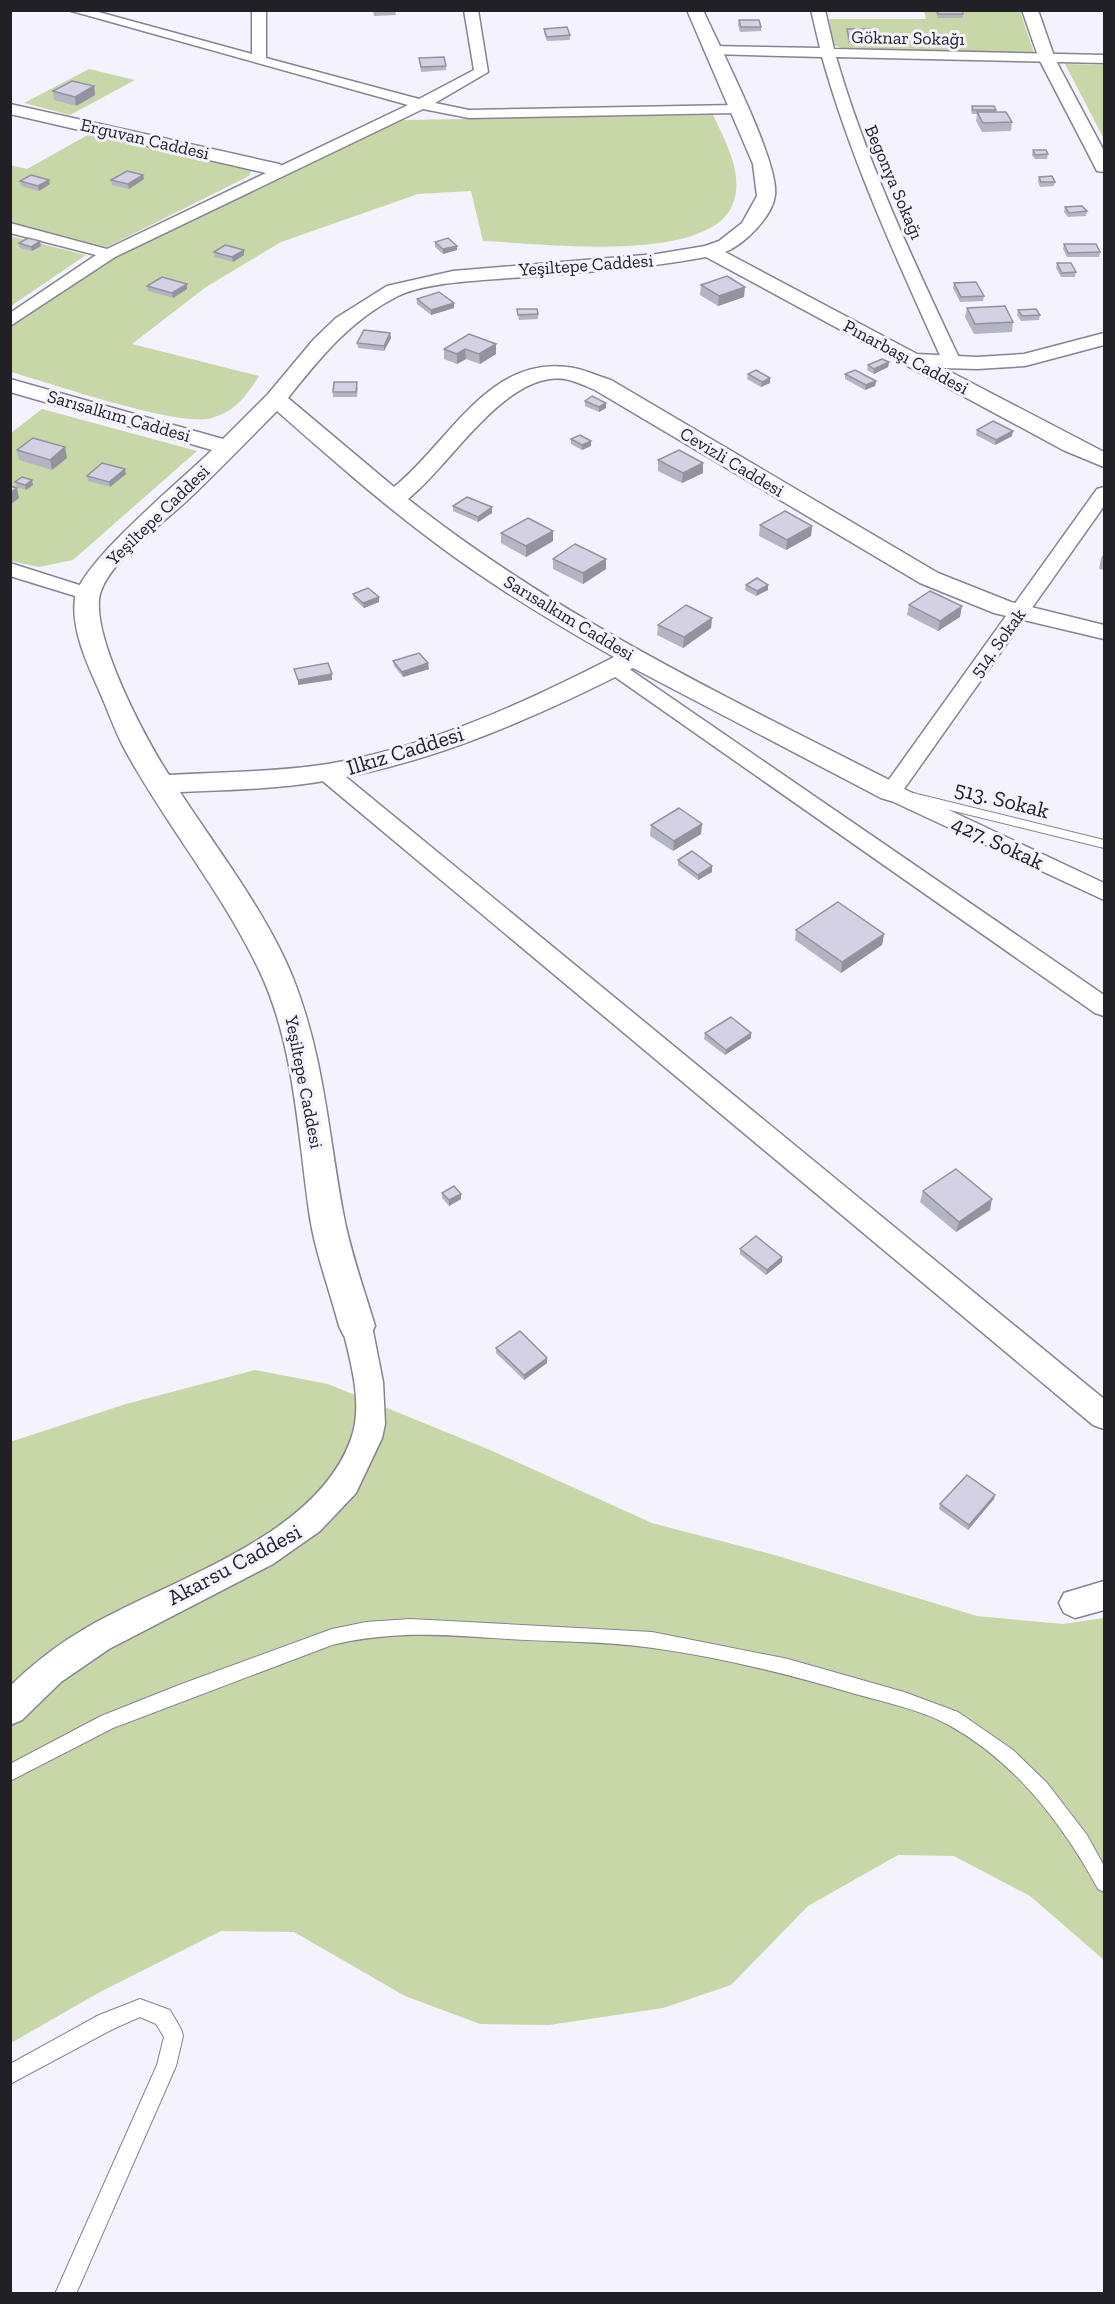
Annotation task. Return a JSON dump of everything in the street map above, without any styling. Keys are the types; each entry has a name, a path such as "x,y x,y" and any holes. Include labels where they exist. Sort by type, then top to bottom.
{"street":[{"path":"74,10 421,104 469,114 736,109"},
{"path":"259,10 259,60"},
{"path":"10,321 109,254 279,170 421,104 481,72 471,10"},
{"name":"Yeşiltepe Caddesi","path":"357,1326 326,1214 313,1113 301,1053 277,975 252,928 138,748 100,664 86,614 88,594 111,558 184,491 276,399 321,344 343,322 394,290 453,277 657,260 709,251 726,245 750,226 765,196 762,164 736,109 695,10"},
{"name":"Begonya Sokağı","path":"818,10 826,55 869,182 952,362"},
{"path":"1030,10 1047,58 1099,148 1104,167"},
{"name":"Göknar Sokağı","path":"711,50 826,55 1104,60"},
{"name":"Erguvan Caddesi","path":"10,109 279,170"},
{"path":"10,228 109,254"},
{"name":"Pınarbaşı Caddesi","path":"709,251 1071,445 1104,460"},
{"path":"911,360 952,362 1025,360 1104,339"},
{"name":"Cevizli Caddesi","path":"393,499 423,477 474,417 506,386 518,379 544,372 578,375 603,385 920,574 981,601 1104,632"},
{"name":"Sarısalkım Caddesi","path":"10,386 227,447"},
{"name":"Sarısalkım Caddesi","path":"276,399 393,499 508,582 625,662 891,792"},
{"name":"514. Sokak","path":"891,792 1104,493"},
{"path":"10,569 88,594"},
{"path":"625,662 1104,1006"},
{"name":"Ilkız Caddesi","path":"160,784 327,773 359,766 445,740 538,704 625,662"},
{"path":"327,773 1104,1416"},
{"name":"427. Sokak","path":"891,792 1104,892"},
{"name":"Akarsu Caddesi","path":"10,1709 57,1665 96,1637 263,1553 307,1525 336,1498 355,1470 367,1437 370,1408 368,1374 357,1326"}],"lane":[{"name":"513. Sokak","path":"891,792 1104,844"},
{"path":"10,1773 107,1722 265,1660 332,1637 366,1629 410,1626 652,1640 788,1667 904,1700 952,1718 1007,1756 1041,1789 1081,1841 1104,1883"},
{"path":"10,2075 106,2022 140,2008 163,2017 174,2036 166,2066 65,2294"}],"green space":[{"path":"924,11 1020,11 1034,53 849,51 833,45 829,19 926,19"},
{"path":"1065,64 1104,65 1104,139"},
{"path":"89,69 135,80 70,115 24,103"},
{"path":"713,115 732,159 736,183 735,195 732,206 716,225 689,237 656,244 618,246 483,241 471,191 418,194 281,242 206,287 132,344 259,376 240,402 228,411 212,418 173,417 145,411 11,372 10,327 109,261 402,120"},
{"path":"93,132 252,169 249,176 107,247 11,222 10,165 27,169"},
{"path":"10,236 86,255 11,306"},
{"path":"42,409 197,451 73,560 39,567 11,561 11,433"},
{"path":"255,1370 328,1384 490,1450 652,1523 771,1554 977,1616 1063,1624 1104,1618 1104,1960 1030,1896 954,1856 898,1855 808,1906 731,1985 663,2008 549,2025 480,2024 405,1996 294,1932 221,1931 100,1992 11,2043 10,1442 126,1404"}],"building":[{"path":"937,10 962,10 963,14 938,14"},
{"path":"739,20 759,20 761,27 741,27"},
{"path":"567,27 570,35 547,37 544,29"},
{"path":"847,29 871,29 873,39 849,38"},
{"path":"444,57 446,66 421,67 419,58"},
{"path":"72,81 94,86 75,97 53,91"},
{"path":"972,106 994,106 996,110 973,110"},
{"path":"977,112 1006,112 1012,122 983,123"},
{"path":"1033,150 1046,150 1048,154 1035,155"},
{"path":"127,171 143,175 128,184 111,180"},
{"path":"31,175 49,180 38,186 20,181"},
{"path":"1052,176 1055,182 1041,182 1039,177"},
{"path":"1082,206 1087,211 1069,213 1065,207"},
{"path":"28,238 40,241 31,247 19,243"},
{"path":"448,238 457,246 443,249 435,242"},
{"path":"1064,244 1096,244 1100,252 1068,253"},
{"path":"225,245 244,250 232,257 214,252"},
{"path":"1057,263 1071,263 1076,272 1062,273"},
{"path":"727,276 745,287 719,296 701,285"},
{"path":"162,277 187,284 172,293 147,286"},
{"path":"976,282 984,296 961,297 954,283"},
{"path":"439,292 454,303 431,310 417,299"},
{"path":"1005,306 1013,322 975,324 967,308"},
{"path":"517,309 537,309 538,314 518,315"},
{"path":"1036,309 1040,315 1022,316 1018,310"},
{"path":"364,330 390,333 384,346 357,343"},
{"path":"469,334 496,344 479,354 465,349 457,354 444,349"},
{"path":"882,359 889,362 874,369 868,365"},
{"path":"756,370 770,378 762,382 748,374"},
{"path":"855,370 876,381 866,385 845,374"},
{"path":"334,382 357,382 356,392 333,392"},
{"path":"592,396 606,403 599,407 585,401"},
{"path":"993,421 1013,431 996,440 977,430"},
{"path":"580,435 591,441 582,445 571,439"},
{"path":"33,438 65,447 50,460 17,450"},
{"path":"679,450 703,463 683,473 658,460"},
{"path":"102,463 125,469 109,482 87,476"},
{"path":"22,477 32,480 25,485 15,482"},
{"path":"10,486 17,488 10,493"},
{"path":"467,497 492,507 478,517 453,506"},
{"path":"785,511 812,526 787,540 760,525"},
{"path":"528,518 553,531 526,546 501,533"},
{"path":"575,544 606,559 583,573 553,559"},
{"path":"757,578 768,585 757,591 746,585"},
{"path":"368,588 379,597 363,603 353,594"},
{"path":"930,591 962,606 940,621 909,605"},
{"path":"686,605 712,618 684,637 658,625"},
{"path":"419,653 428,663 402,672 393,661"},
{"path":"328,663 332,674 298,680 294,669"},
{"path":"679,808 702,824 674,841 651,825"},
{"path":"692,851 712,866 698,875 678,860"},
{"path":"838,902 884,934 842,962 796,930"},
{"path":"731,1017 751,1033 726,1050 705,1033"},
{"path":"956,1169 992,1199 959,1222 923,1191"},
{"path":"454,1186 461,1194 449,1200 442,1193"},
{"path":"756,1236 782,1257 767,1270 740,1249"},
{"path":"520,1331 547,1358 524,1375 496,1348"},
{"path":"967,1475 995,1495 969,1525 940,1504"}]}
